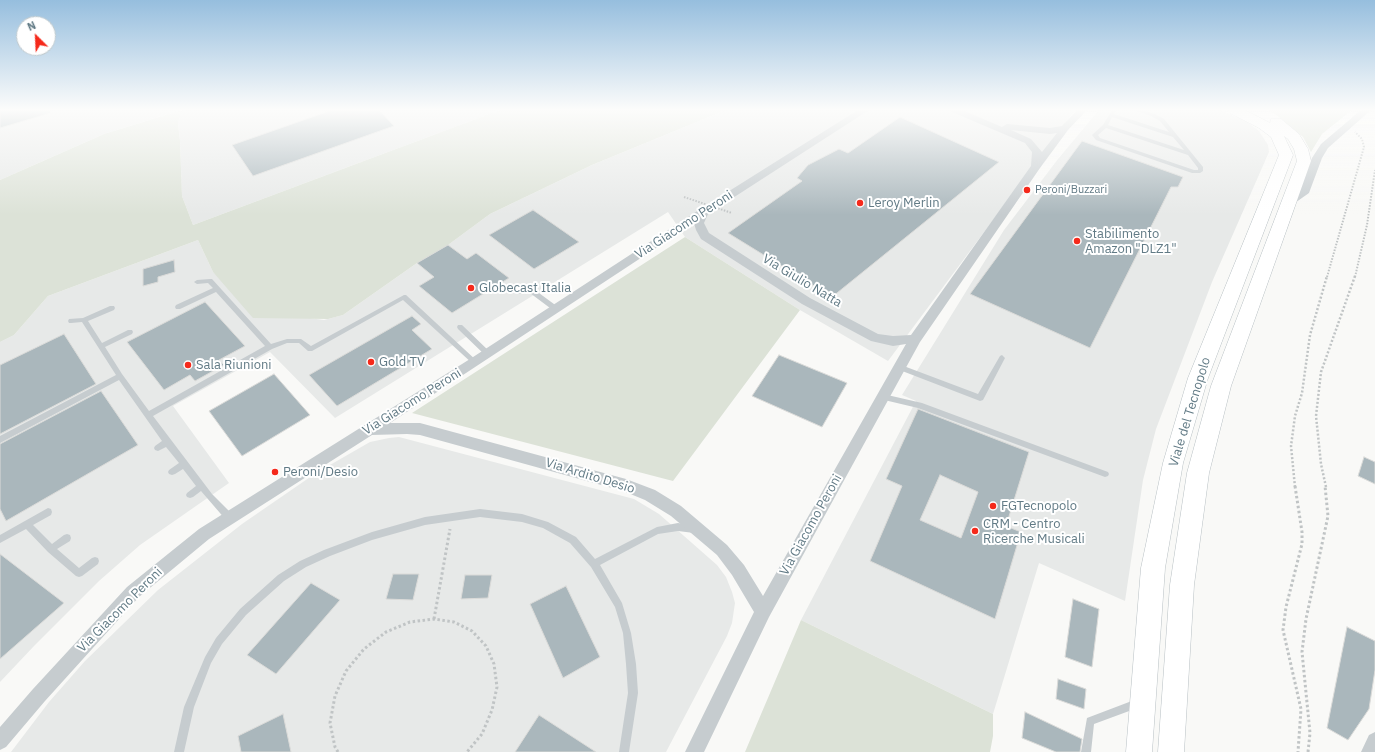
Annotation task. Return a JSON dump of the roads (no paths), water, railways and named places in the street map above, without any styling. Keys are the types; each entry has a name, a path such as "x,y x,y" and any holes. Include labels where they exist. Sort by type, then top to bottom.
{"main road":[{"name":"Viale del Tecnopolo","path":"1139,752 1153,568 1173,463 1198,378 1286,155 1282,145"},
{"name":"Viale del Tecnopolo","path":"1171,752 1182,585 1198,473 1221,386 1304,161 1299,145"}],"street":[{"name":"Via Giacomo Peroni","path":"0,741 40,694 133,592 181,552 229,517 476,362 703,212 809,145"},
{"path":"1031,145 1037,152 1036,166"},
{"name":"Via Giacomo Peroni","path":"694,752 763,611 915,339 1052,145"},
{"path":"1288,203 1304,191 1320,152 1325,145"},
{"name":"Via Giulio Natta","path":"703,212 699,223 705,236 806,301 875,338 894,341 915,339"},
{"name":"Via Ardito Desio","path":"369,429 420,429 626,485 650,495 676,511 722,550 738,570 763,611"},
{"path":"1370,752 1375,741"}],"lane":[{"path":"1113,145 1194,172 1200,171 1201,168 1183,145"},
{"path":"1163,145 1190,154"},
{"path":"197,282 210,281 270,347"},
{"path":"519,292 526,287 556,309"},
{"path":"178,307 217,289"},
{"path":"148,415 270,347 287,341 301,340 310,349 404,297 476,362"},
{"path":"71,321 84,320 112,308"},
{"path":"84,320 120,376 167,442 229,517"},
{"path":"460,327 488,354"},
{"path":"101,346 130,332"},
{"path":"899,367 980,398 1002,358"},
{"path":"0,440 120,376"},
{"path":"883,396 919,405 1105,474"},
{"path":"158,448 167,442"},
{"path":"172,472 184,464"},
{"path":"190,494 202,486"},
{"path":"0,540 48,512"},
{"path":"179,752 189,707 208,660 234,623 257,598 281,578 303,564 349,543 399,528 452,516 480,513 522,518 540,523 573,540 594,564 608,586 618,606 627,633 633,693 624,752"},
{"path":"27,524 51,549 79,573 95,561"},
{"path":"594,564 663,529 678,527 700,530"},
{"path":"51,549 67,538"},
{"path":"1086,752 1090,721 1143,702"}],"place":[{"name":"Peroni/Buzzari","path":"1027,190"},
{"name":"Leroy Merlin","path":"860,203"},
{"name":"Stabilimento Amazon \"DLZ1\"","path":"1077,241"},
{"name":"Globecast Italia","path":"471,288"},
{"name":"Gold TV","path":"371,362"},
{"name":"Sala Riunioni","path":"188,365"},
{"name":"Peroni/Desio","path":"275,472"},
{"name":"FGTecnopolo","path":"993,506"},
{"name":"CRM - Centro Ricerche Musicali","path":"975,531"}]}
